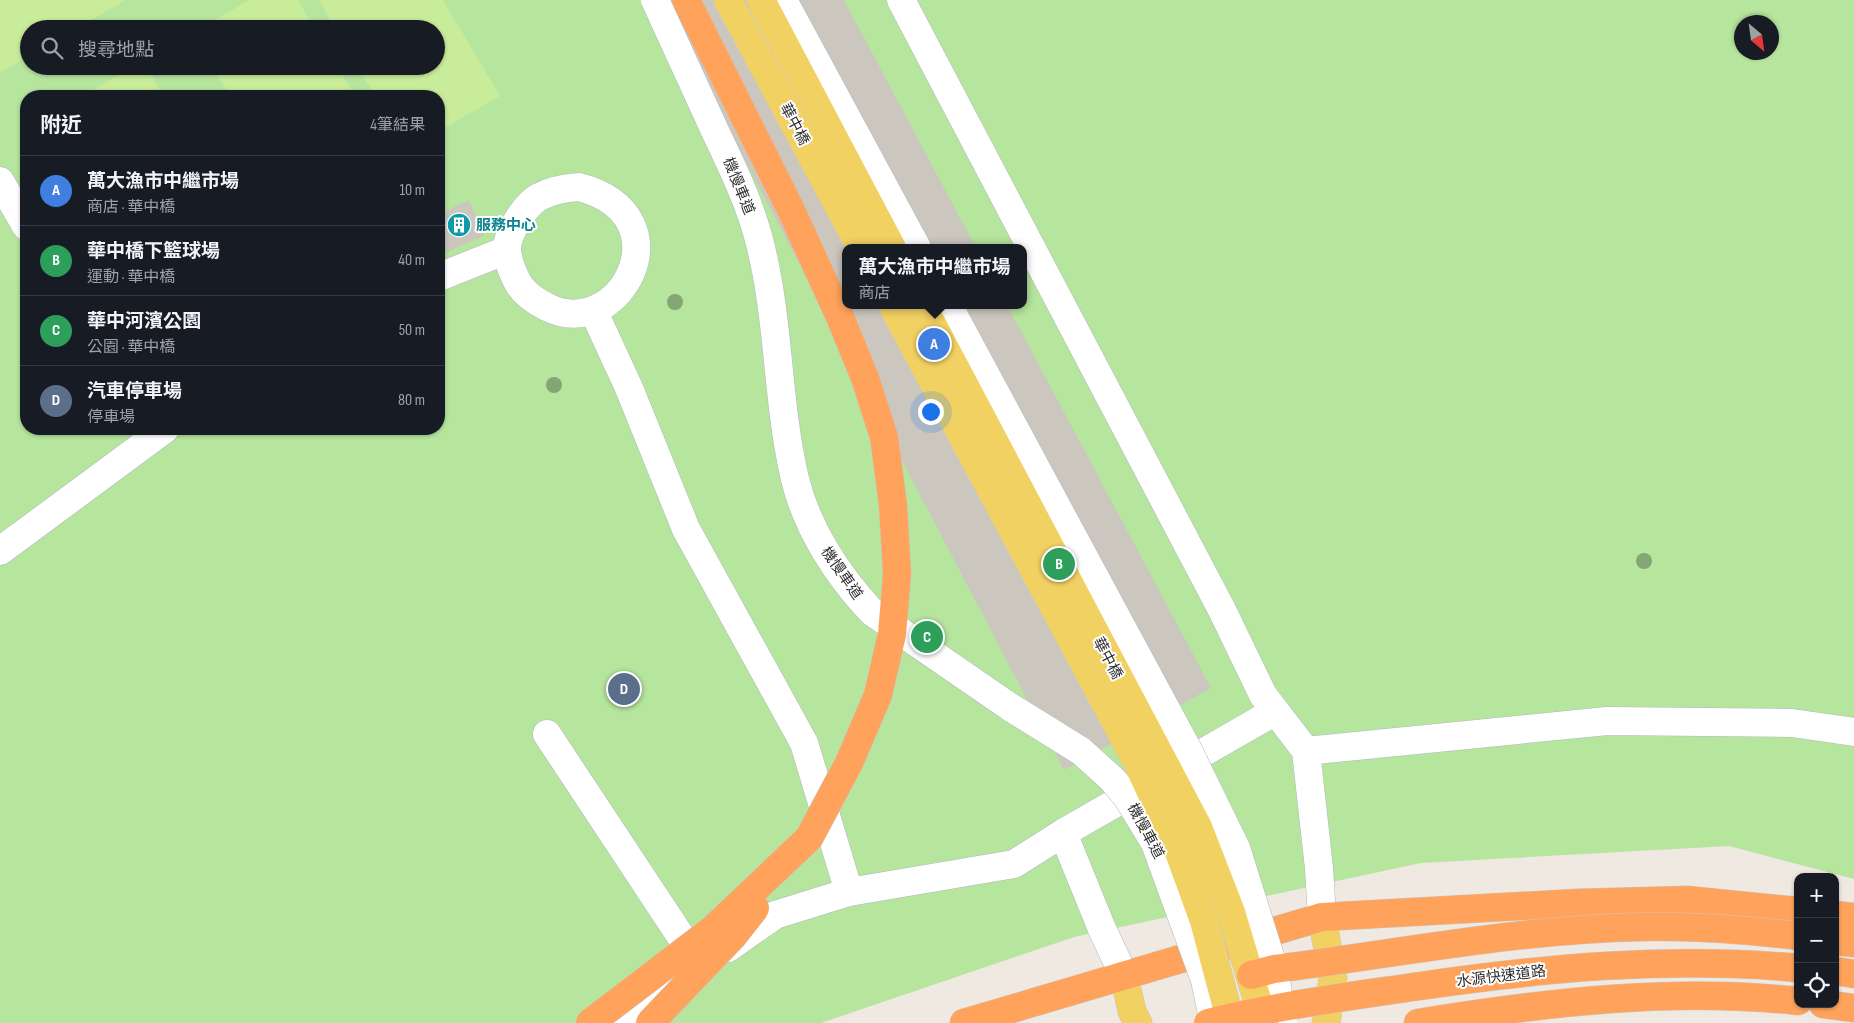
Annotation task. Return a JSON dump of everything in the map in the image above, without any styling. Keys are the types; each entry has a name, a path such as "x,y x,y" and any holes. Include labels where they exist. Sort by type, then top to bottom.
{"highway":[{"path":"650,1023 733,936 809,838 849,763 878,695 892,634 897,574 893,505 884,437 865,378 791,210 686,0"},
{"path":"590,1023 712,930 809,838"},
{"path":"964,1023 1322,917 1577,903 1687,900 1794,911"},
{"path":"1839,915 1854,917"},
{"path":"1262,972 1500,937 1643,927 1768,932 1794,935"},
{"path":"1839,941 1854,943"},
{"name":"水源快速道路","path":"1208,1023 1244,1014 1365,994 1483,977 1590,965 1671,962 1740,963 1794,968"},
{"path":"1839,972 1854,974"},
{"path":"1418,1023 1479,1014 1637,998 1694,996 1794,1001"},
{"path":"1839,1006 1854,1008"}],"main road":[{"name":"華中橋","path":"728,0 859,244"},
{"name":"華中橋","path":"761,0 890,244"},
{"name":"華中橋","path":"894,309 1138,764 1180,855 1204,921 1231,1023"},
{"name":"華中橋","path":"924,309 1198,827 1231,912 1262,972 1264,1023"},
{"path":"1322,917 1333,978 1326,1023"},
{"path":"1124,976 1132,1011 1138,1023"}],"lane":[{"name":"機慢車道","path":"654,0 740,185 758,235 773,303 784,409 795,480 822,545 854,593 872,612 1010,707 1081,751 1101,767 1123,791 1155,844 1205,980 1214,1023"},
{"path":"783,0 915,244"},
{"path":"901,0 1222,610 1263,695 1274,712 1306,751 1320,868 1322,917"},
{"path":"0,181 20,216"},
{"path":"579,187 600,193 618,205 632,224 636,244 635,265 626,285 611,300 593,310 567,312 553,310 536,301 520,287 507,250 514,229 523,212 538,198 558,189 579,187"},
{"path":"445,275 507,250"},
{"path":"950,309 1183,741 1232,839 1262,972 1283,1023"},
{"path":"593,310 628,388 686,530 804,743 849,892"},
{"path":"4,540 149,435"},
{"path":"620,1023 775,915 849,892 1014,864 1063,833 1274,712"},
{"path":"1306,751 1607,721 1792,723 1854,732"},
{"path":"547,734 701,967"},
{"path":"1063,833 1102,929 1124,976"}],"green space":[{"path":"0,0 1854,0 1854,879 1839,875 1839,873 1831,873 1729,846 1421,863 1074,937 821,1023 0,1023"},
{"path":"0,0 126,0 92,20 20,20 20,61 0,72"},
{"path":"249,0 298,0 310,20 215,20"},
{"path":"319,0 443,0 500,96 445,128 445,90 371,90 362,75 445,75 445,20 330,20"},
{"path":"119,75 151,75 160,90 93,90"},
{"path":"217,75 342,75 351,90 226,90"}],"building":[{"path":"661,0 844,0 974,244 842,244 842,309 1009,309 1211,688 1064,770"},
{"name":"服務中心","path":"469,200 485,235 445,253 445,211"}],"place":[{"name":"服務中心","path":"459,225"},
{"name":"萬大漁市中繼市場","path":"934,344"},
{"name":"華中橋下籃球場","path":"1059,564"},
{"name":"華中河濱公園","path":"927,637"},
{"name":"汽車停車場","path":"624,689"}]}
